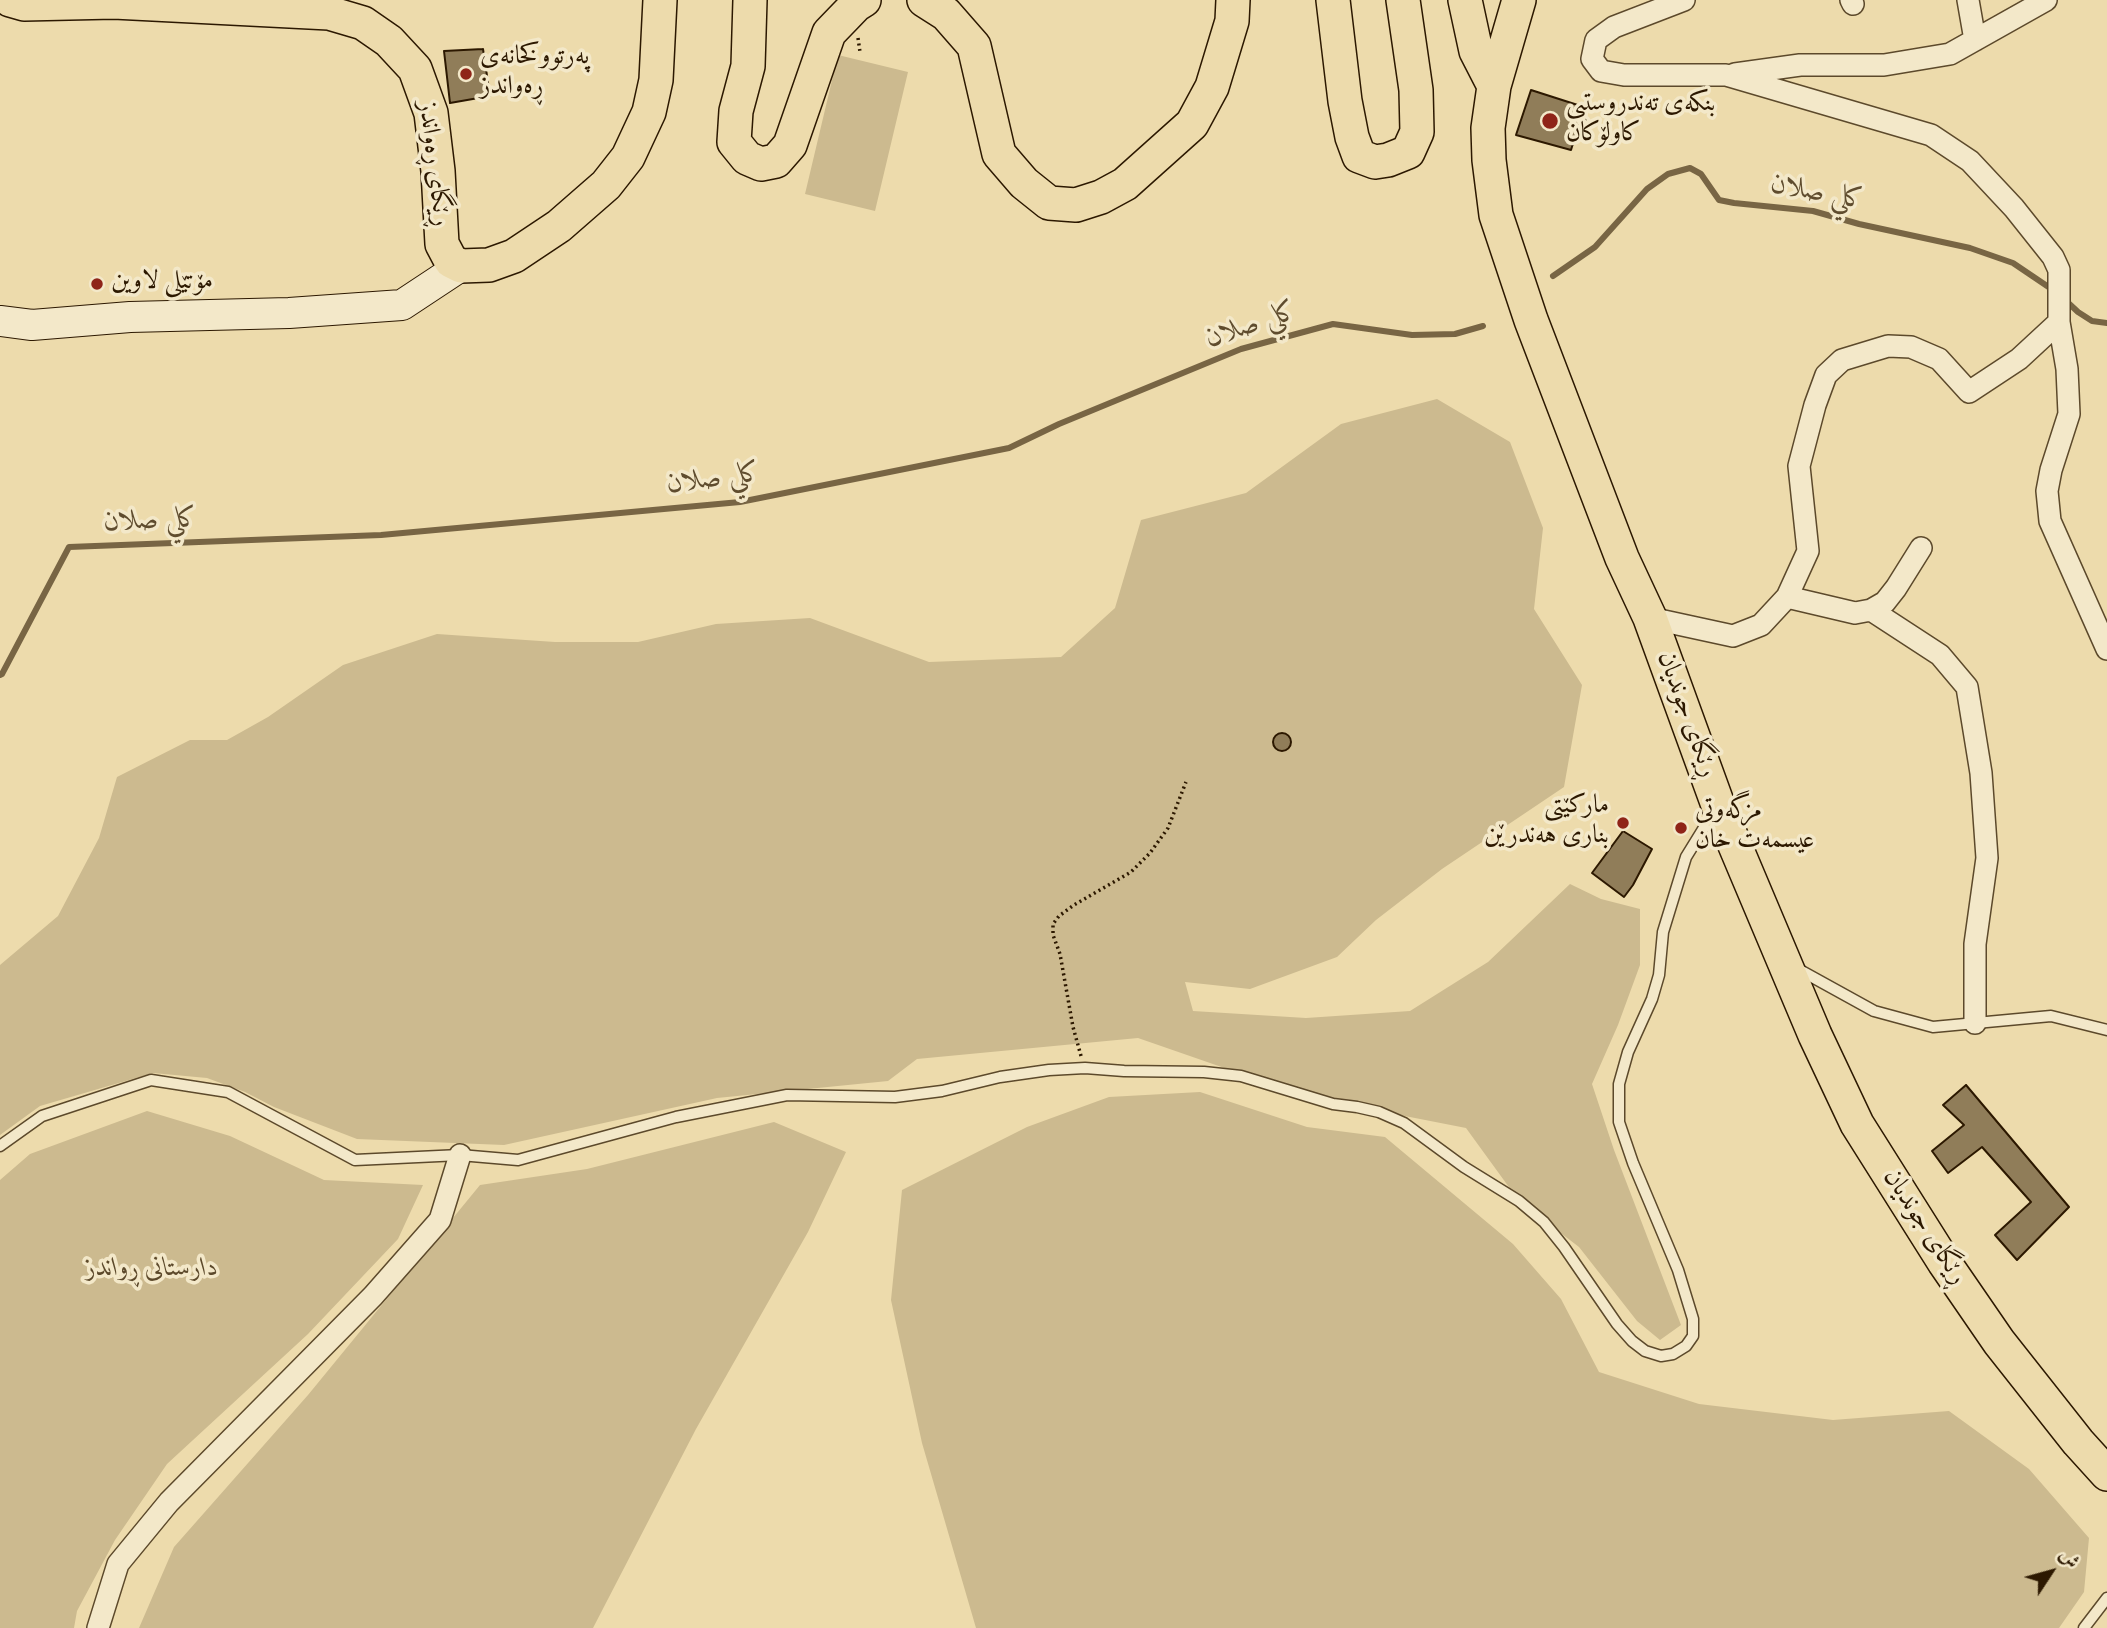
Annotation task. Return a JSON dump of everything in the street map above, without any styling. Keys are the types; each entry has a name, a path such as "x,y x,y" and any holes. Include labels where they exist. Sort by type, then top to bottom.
{"main road":[{"path":"461,266 489,265 514,256 559,226 606,185 628,158 649,112 656,80 660,0"},
{"path":"750,0 748,66 736,111 734,142 747,158 761,164 776,161 790,145 828,33 864,0"},
{"path":"924,0 946,14 974,46 999,154 1024,183 1049,203 1076,205 1101,197 1125,184 1192,124 1212,87 1233,21 1233,0"},
{"path":"1333,0 1352,137 1359,156 1375,162 1408,152 1417,132 1416,90 1403,0"},
{"path":"1465,0 1476,51 1494,86"},
{"name":"ڕێگای جوندیان","path":"1519,0 1494,86 1488,128 1496,215 1531,320 1622,558 1650,618 1718,805 1815,1035 1857,1125 1999,1342 2078,1442 2107,1474"},
{"name":"ڕێگای ڕەواندز","path":"11,5 114,2 329,13 363,23 389,41 415,69 431,113 438,170 442,244 451,261 461,266"}],"street":[{"path":"1684,0 1614,27 1596,40 1592,59 1601,71 1624,75 1726,75 1800,65 1884,65 1950,54 2046,0"},
{"path":"1968,0 1975,40"},
{"path":"1726,75 1931,135 1970,161 2053,257 2059,270 2059,315 2067,369 2068,414 2047,491 2050,521 2107,649"},
{"path":"0,321 32,325 130,317 289,313 402,305 461,266"},
{"path":"1650,618 1733,636 1761,625 1787,597 1808,551 1799,466 1826,375 1842,360 1888,346 1910,347 1939,359 1969,392 2019,359 2059,315"},
{"path":"1787,597 1855,613 1871,610 1885,602 1921,548"},
{"path":"1871,610 1940,655 1967,687 1981,773 1987,858 1975,944 1975,1023"},
{"path":"98,1628 118,1564 169,1502 373,1296 440,1220 460,1155"}],"lane":[{"path":"0,1146 42,1115 151,1080 228,1092 355,1160 460,1155 518,1160 676,1117 787,1095 895,1097 942,1091 1012,1075 1085,1068 1241,1076 1333,1104 1379,1112 1404,1123 1464,1167 1520,1201 1550,1230 1617,1324 1632,1340 1645,1351 1661,1356 1673,1354 1686,1346 1693,1336 1693,1319 1678,1270 1633,1163 1619,1122 1619,1084 1628,1052 1652,999 1659,975 1663,932 1686,857 1718,805"},
{"path":"1784,961 1874,1011 1933,1027 2052,1016 2107,1030"},
{"path":"2084,1628 2107,1598"}],"path":[{"path":"1085,1068 1073,1027 1062,965 1053,935 1053,923 1074,905 1131,872 1150,853 1168,828 1186,782"}],"green space":[{"path":"838,55 908,72 875,211 805,194"},
{"path":"1437,399 1510,442 1543,528 1534,609 1582,685 1564,787 1442,869 1376,920 1337,957 1250,989 1185,982 1193,1011 1306,1018 1410,1011 1488,962 1570,884 1601,899 1640,909 1640,965 1592,1084 1614,1150 1681,1325 1660,1340 1637,1321 1579,1247 1519,1201 1466,1128 1308,1097 1138,1038 917,1059 888,1081 717,1098 504,1145 357,1139 207,1078 153,1073 40,1106 0,1135 0,965 58,916 99,838 117,777 190,740 227,740 268,717 343,665 437,634 555,642 638,642 716,624 810,618 929,662 1061,657 1115,608 1141,520 1246,493 1341,424"},
{"path":"1200,1092 1307,1127 1385,1137 1513,1244 1561,1299 1599,1372 1699,1404 1833,1420 1949,1411 2029,1469 2089,1538 2084,1592 2059,1628 976,1628 922,1443 891,1300 902,1190 1027,1127 1109,1097"},
{"name":"دارستانی ڕواندز","path":"147,1111 230,1136 324,1180 423,1185 398,1239 308,1334 167,1464 115,1540 77,1611 74,1628 0,1628 0,1180 30,1154"},
{"path":"774,1122 846,1152 808,1232 696,1429 593,1628 139,1628 174,1547 308,1395 480,1185 587,1169"}],"building":[{"name":"پەرتووکخانەی ڕەواندز","path":"483,49 490,96 450,103 444,51"},
{"name":"بنکەی تەندروستیی کاولۆکان","path":"1531,90 1584,107 1571,150 1516,135"},
{"path":"1282,733 1288,736 1291,742 1288,748 1282,751 1276,748 1273,742 1276,736"},
{"path":"1623,831 1652,849 1624,897 1592,873"},
{"path":"1966,1085 2069,1207 2017,1260 1995,1235 2031,1202 1982,1147 1948,1173 1932,1151 1964,1125 1943,1105"}],"waterway":[{"name":"كلي صلان","path":"1553,276 1595,247 1647,189 1668,174 1690,168 1701,174 1719,200 1813,211 1859,224 1970,248 2013,263 2053,290"},
{"name":"كلي صلان","path":"2064,299 2092,321 2107,323"},
{"name":"كلي صلان","path":"0,675 69,547 381,535 740,502 1009,448 1059,424 1241,349 1333,324 1412,335 1455,334 1483,326"}],"place":[{"name":"پەرتووکخانەی ڕەواندز","path":"466,74"},
{"name":"بنکەی تەندروستیی کاولۆکان","path":"1550,121"},
{"name":"مۆتێلی لاوین","path":"97,284"},
{"name":"مارکێتی بناری هەندرێن","path":"1623,823"},
{"name":"مزگەوتی عیسمەت خان","path":"1681,828"}]}
